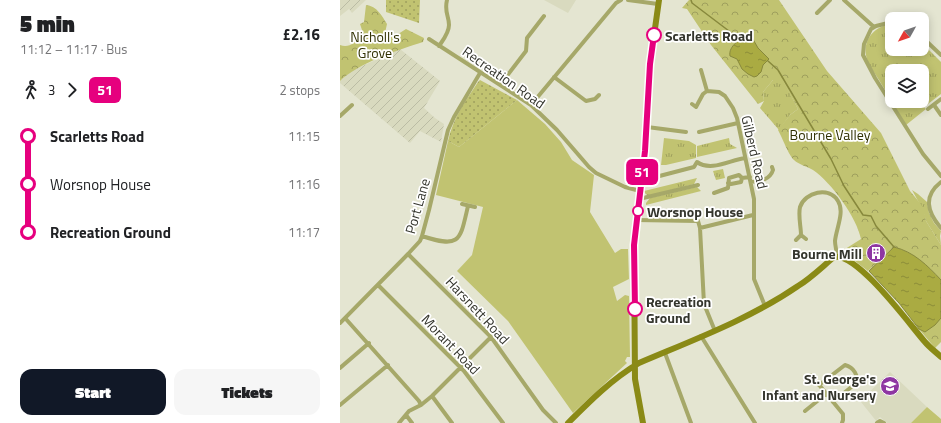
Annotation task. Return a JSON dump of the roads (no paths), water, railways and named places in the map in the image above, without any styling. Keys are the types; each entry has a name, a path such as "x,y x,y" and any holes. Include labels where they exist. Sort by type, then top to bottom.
{"street":[{"path":"439,46 449,28 445,9 447,0"},
{"path":"531,105 616,4 622,0"},
{"path":"628,0 658,2 650,64 647,127 634,245 635,379 644,423"},
{"path":"818,13 830,0"},
{"path":"844,0 874,26"},
{"path":"500,85 526,51 527,38 544,16"},
{"path":"885,22 874,26 869,33 864,44 863,55 865,62 923,154 941,176"},
{"name":"Recreation Road","path":"429,38 480,73 531,105 557,130 589,168 625,187 640,191"},
{"path":"929,44 941,55"},
{"path":"692,104 696,107 703,94 707,91 701,70"},
{"name":"Port Lane","path":"340,323 408,254 422,236 448,130 480,73"},
{"path":"554,77 586,101 595,99 599,95"},
{"name":"Gilberd Road","path":"707,91 719,92 725,96 733,108 738,123 754,199 754,279 765,306"},
{"path":"928,109 941,99"},
{"path":"340,116 352,105"},
{"path":"934,105 941,115"},
{"path":"699,132 738,123"},
{"path":"647,127 686,132"},
{"path":"648,179 694,167 697,162 706,166 712,166 745,158"},
{"path":"751,182 764,180 771,176 773,170 772,167"},
{"path":"714,193 728,188 729,178 739,175 742,178 750,177"},
{"path":"941,182 932,191 928,203 932,216 941,228"},
{"path":"639,199 698,185"},
{"path":"820,186 822,192"},
{"path":"806,240 801,235 801,204 806,198 822,192 832,195 838,200 840,206 836,241 837,257"},
{"path":"462,204 476,207"},
{"path":"422,236 448,241 458,239 462,232 468,206"},
{"path":"700,228 753,214"},
{"path":"636,220 698,221 700,228 704,304 715,330"},
{"path":"796,240 801,235"},
{"name":"Harsnett Road","path":"408,254 491,337 543,410 556,423"},
{"path":"568,423 603,390 626,371 765,306 799,286 834,257 847,260 873,282 890,299 926,343 941,357"},
{"name":"Morant Road","path":"378,285 464,371 503,423"},
{"path":"345,318 369,343 421,405"},
{"path":"701,336 755,423"},
{"path":"399,423 412,408 425,403 491,337"},
{"path":"340,368 369,343"},
{"path":"664,353 691,423"},
{"path":"340,405 388,365"},
{"path":"819,385 845,366 849,366 857,376 857,380 855,384 833,402"},
{"path":"812,375 843,414 842,423"},
{"path":"805,411 826,394"},
{"path":"432,396 452,423"},
{"path":"406,414 412,423"},
{"path":"877,423 880,421 884,423"}],"water":[{"path":"750,34 758,48 769,59 763,65 761,72 754,77 742,69 737,59 730,56 733,46 739,40"},
{"path":"894,247 914,256 925,264 941,280 941,318 935,325 925,332 919,329 899,303 869,271"}],"waterway":[{"path":"691,0 692,3 729,31 739,41"},
{"path":"768,61 778,70 831,159 844,186 863,215 871,216 876,226 894,247"}],"place":[{"name":"Scarletts Road","path":"654,35"},
{"name":"Worsnop House","path":"638,211"},
{"name":"Bourne Mill","path":"876,253"},
{"name":"Recreation Ground","path":"635,309"},
{"name":"St. George's Infant and Nursery","path":"890,386"}],"park label":[{"name":"Nicholl's Grove","path":"375,44"},
{"name":"Bourne Valley","path":"830,134"}]}
